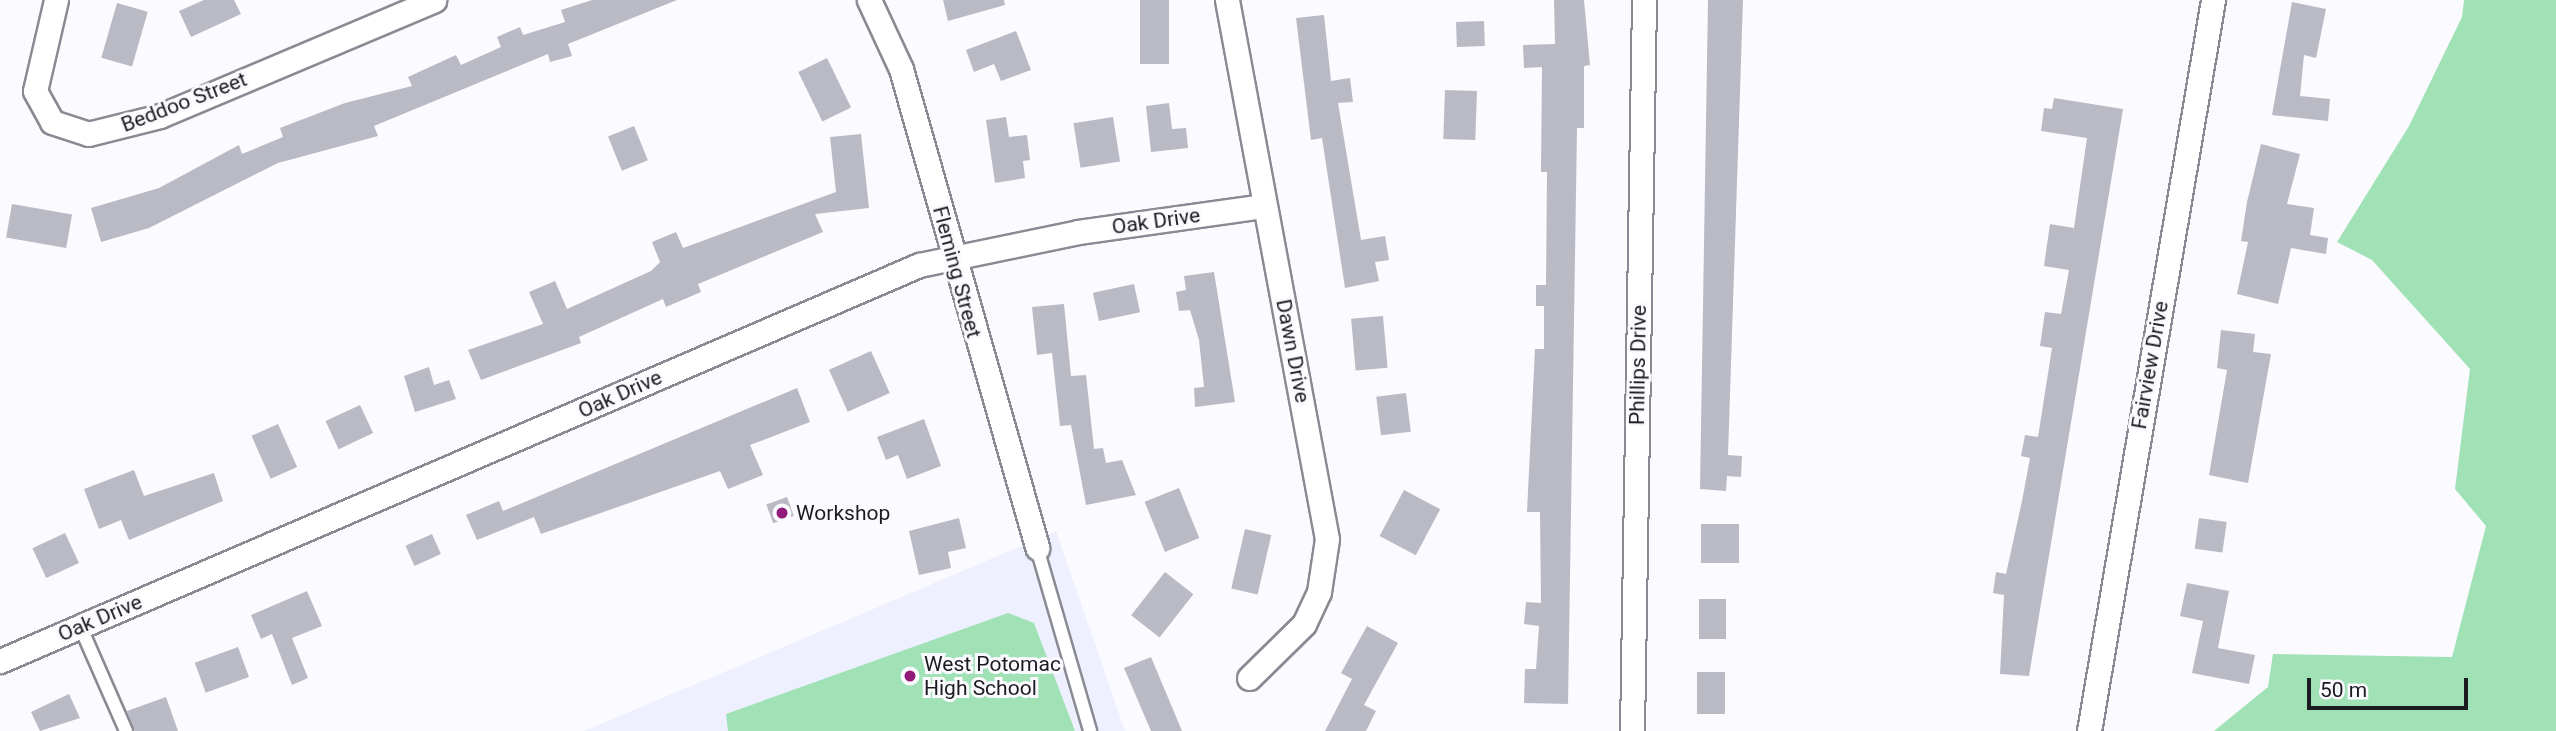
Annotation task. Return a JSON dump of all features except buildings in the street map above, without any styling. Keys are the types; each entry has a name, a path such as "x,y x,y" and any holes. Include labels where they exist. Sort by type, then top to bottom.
{"street":[{"name":"Beddoo Street","path":"56,0 35,91 52,122 88,134 160,116 435,0"},
{"name":"Fleming Street","path":"869,0 901,69 952,258 1037,548"},
{"name":"Dawn Drive","path":"1227,0 1327,539 1319,592 1304,624 1249,678"},
{"name":"Phillips Drive","path":"1632,731 1644,0"},
{"name":"Fairview Drive","path":"2089,731 2213,0"},
{"name":"Oak Drive","path":"0,661 840,298 952,258 1264,206"}],"lane":[{"path":"1037,548 1090,731"},
{"path":"80,626 126,731"}],"shaded area":[{"name":"West Potomac High School","path":"1056,531 1125,731 584,731 843,622"}],"green space":[{"path":"2464,0 2556,0 2556,731 2214,731 2268,687 2273,654 2452,657 2486,526 2455,489 2470,369 2372,260 2337,242 2409,126 2462,17"},
{"path":"1008,613 1034,623 1075,731 728,731 726,714"}],"place":[{"name":"Workshop","path":"782,513"},
{"name":"West Potomac High School","path":"910,676"}]}
